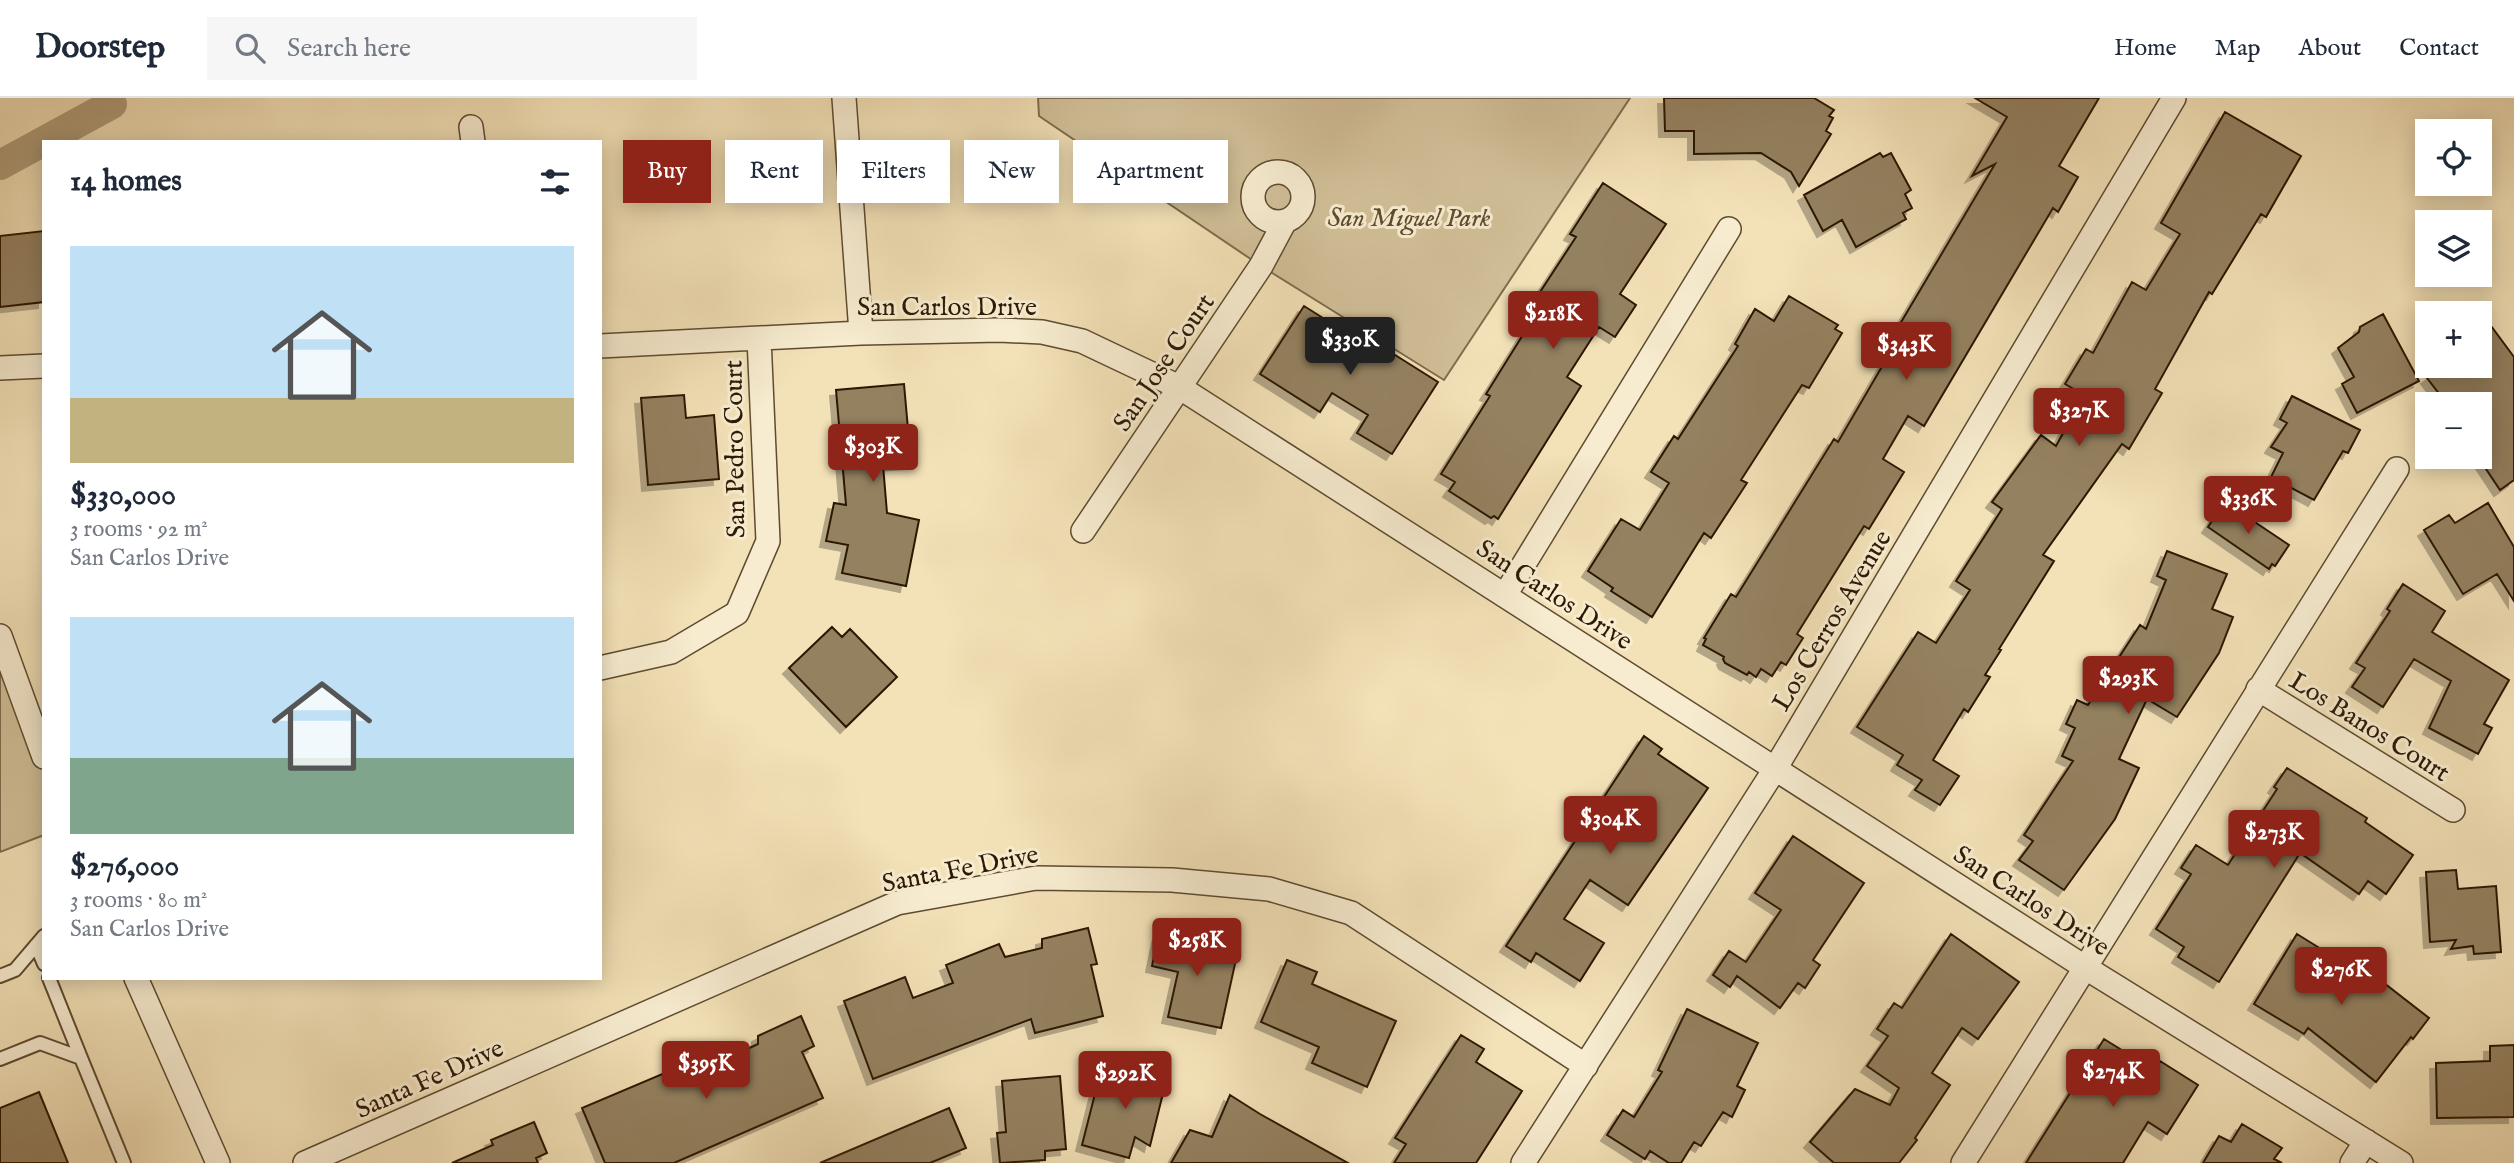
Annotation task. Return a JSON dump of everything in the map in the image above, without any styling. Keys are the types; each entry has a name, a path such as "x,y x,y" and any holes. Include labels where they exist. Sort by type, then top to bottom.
{"street":[{"path":"844,98 861,333"},
{"name":"Los Cerros Avenue","path":"1523,1163 1775,769 2174,98"},
{"name":"San Jose Court","path":"1083,531 1261,267 1285,221"},
{"path":"1505,595 1729,229"},
{"name":"San Carlos Drive","path":"602,346 861,333 999,330 1042,332 1082,341 1180,387 2085,968 2400,1163"},
{"name":"San Pedro Court","path":"602,668 671,652 737,613 768,541 759,338"},
{"path":"0,368 42,366"},
{"path":"1963,1163 2397,469"},
{"path":"0,636 42,752"},
{"name":"Los Banos Court","path":"2258,689 2453,810"},
{"name":"Santa Fe Drive","path":"305,1163 897,903 1036,878 1172,880 1269,889 1350,913 1586,1066"},
{"path":"137,980 218,1163"},
{"path":"2352,1163 2366,1141"}],"lane":[{"path":"0,976 15,970 40,940"},
{"path":"50,980 124,1163"},
{"path":"0,1059 40,1043 81,1058"}],"green space":[{"name":"San Miguel Park","path":"1038,98 1630,98 1444,380 1261,266 1168,203 1228,203 1228,140 1075,140 1039,116"},
{"path":"0,636 42,752 42,836 0,852"}],"building":[{"path":"1664,98 1814,98 1834,110 1829,116 1833,118 1826,131 1831,134 1799,186 1791,172 1761,153 1694,154 1694,131 1665,131"},
{"path":"1975,98 2099,98 2059,166 2078,177 2058,212 2053,208 1924,426 1908,416 1883,459 1904,472 1869,529 1864,526 1797,634 1803,638 1786,665 1781,662 1772,676 1761,669 1756,677 1749,672 1747,675 1725,663 1724,657 1703,645 1706,639 1704,638 1731,594 1736,597 1834,439 1838,442 1905,327 1900,324 1995,164 1972,176 2007,117"},
{"path":"2225,112 2301,156 2266,217 2261,214 2212,294 2209,292 2155,389 2162,393 2129,449 2122,444 2043,555 2054,561 1999,649 2001,650 1985,675 1990,677 1968,712 1964,709 1933,760 1959,776 1940,805 1915,790 1922,780 1897,765 1903,755 1857,727 1918,632 1936,643 1970,590 1956,581 2002,509 1992,502 2041,435 2056,446 2084,395 2065,384 2086,349 2093,353 2132,282 2146,290 2180,234 2161,223"},
{"path":"1880,153 1883,157 1891,153 1911,190 1905,194 1912,208 1903,213 1906,219 1856,247 1842,220 1823,231 1804,195"},
{"path":"1603,183 1666,224 1620,294 1636,305 1615,337 1599,327 1567,377 1581,386 1498,519 1494,516 1491,518 1449,491 1455,482 1441,474 1490,396 1486,394 1534,317 1527,312 1576,237 1570,234"},
{"path":"42,231 42,302 0,307 0,236"},
{"path":"1789,296 1838,325 1835,329 1842,333 1809,388 1802,385 1741,480 1747,483 1711,538 1704,533 1652,617 1611,591 1613,588 1588,571 1621,519 1640,530 1669,483 1651,472 1674,436 1678,439 1738,346 1735,344 1755,309 1774,321"},
{"path":"1304,306 1380,354 1384,348 1438,382 1392,454 1357,433 1368,415 1332,393 1320,412 1260,374"},
{"path":"2383,314 2415,378 2419,381 2357,413 2342,384 2354,377 2338,348 2359,332 2360,327"},
{"path":"2492,327 2514,357 2514,480 2500,490 2486,469 2492,469 2492,392 2438,392 2427,378 2492,378"},
{"path":"904,384 911,463 883,465 887,513 919,520 906,586 842,573 848,545 826,541 834,503 846,505 836,390"},
{"path":"684,395 686,418 714,415 719,479 648,485 641,398"},
{"path":"2292,396 2360,430 2348,453 2343,451 2314,500 2271,477 2283,453 2271,447 2287,423 2280,419"},
{"path":"2225,502 2289,545 2275,566 2272,564 2269,569 2208,527"},
{"path":"2488,503 2514,547 2514,601 2497,574 2463,594 2424,530 2449,515 2455,523"},
{"path":"2167,551 2227,574 2212,609 2233,617 2219,653 2177,717 2147,699 2119,759 2139,768 2115,819 2064,890 2019,860 2033,841 2024,835 2073,761 2062,756 2075,728 2066,724 2077,700 2088,705 2140,625 2146,629 2166,580 2157,576"},
{"path":"2403,584 2445,611 2432,632 2509,680 2484,724 2492,728 2478,754 2429,728 2451,681 2414,659 2383,707 2352,687 2365,668 2356,663 2390,611 2387,609"},
{"path":"832,627 842,637 850,629 897,677 846,727 789,668"},
{"path":"1644,736 1662,749 1658,754 1708,788 1628,905 1590,880 1564,919 1604,943 1580,981 1536,953 1531,962 1506,946"},
{"path":"2287,768 2367,818 2365,822 2413,855 2386,894 2368,881 2359,894 2300,853 2219,982 2178,957 2184,947 2156,929 2191,874 2181,868 2196,845 2228,865 2277,789 2274,787"},
{"path":"1793,836 1864,883 1813,960 1820,965 1805,988 1798,983 1780,1008 1737,976 1730,987 1713,975 1729,951 1746,962 1781,910 1755,893"},
{"path":"2456,870 2458,889 2496,886 2501,952 2474,954 2473,946 2451,949 2456,940 2430,942 2426,872"},
{"path":"1088,928 1097,964 1091,965 1103,1016 1035,1033 1031,1019 873,1079 844,1001 905,977 913,998 953,983 946,965 999,944 1005,957 1042,948 1042,939"},
{"path":"1159,933 1238,950 1221,1028 1168,1017 1178,972 1152,966"},
{"path":"1951,934 2019,982 1978,1039 1962,1028 1932,1073 1950,1085 1915,1138 1917,1140 1899,1163 1834,1163 1810,1142 1855,1089 1890,1105 1899,1088 1867,1066 1888,1036 1877,1029 1894,1003 1902,1008"},
{"path":"2297,934 2377,984 2380,980 2429,1018 2376,1082 2308,1028 2304,1034 2254,1004"},
{"path":"1287,960 1317,972 1312,984 1396,1021 1367,1087 1312,1063 1319,1047 1261,1022"},
{"path":"1687,1009 1758,1043 1737,1086 1745,1090 1732,1117 1723,1112 1701,1146 1694,1142 1681,1163 1669,1163 1650,1151 1645,1159 1607,1135 1623,1110 1634,1117 1662,1072 1658,1070"},
{"path":"801,1016 814,1046 802,1052 823,1098 674,1163 605,1163 582,1108 712,1053 717,1063 758,1044 758,1036"},
{"path":"1461,1035 1484,1049 1476,1062 1522,1091 1476,1163 1394,1163 1406,1144 1395,1138"},
{"path":"2104,1039 2154,1070 2160,1061 2198,1085 2167,1134 2148,1122 2123,1163 2026,1163"},
{"path":"2514,1045 2514,1117 2437,1118 2436,1063 2490,1061 2490,1046"},
{"path":"1142,1066 1168,1073 1150,1146 1135,1137 1129,1158 1082,1145 1101,1070 1139,1080"},
{"path":"1060,1076 1066,1149 1045,1151 1045,1160 1000,1163 997,1133 1006,1132 1002,1081"},
{"path":"39,1092 68,1163 0,1163 0,1108"},
{"path":"1230,1095 1348,1163 1171,1163 1190,1130 1212,1137"},
{"path":"949,1108 966,1148 930,1163 820,1163"},
{"path":"534,1122 547,1153 536,1158 538,1163 452,1163 493,1145 491,1140"},
{"path":"2242,1124 2282,1148 2274,1159 2282,1163 2203,1163 2219,1136 2231,1142"}],"waterway":[{"path":"46,140 112,104"},
{"path":"0,165 42,142"}]}
